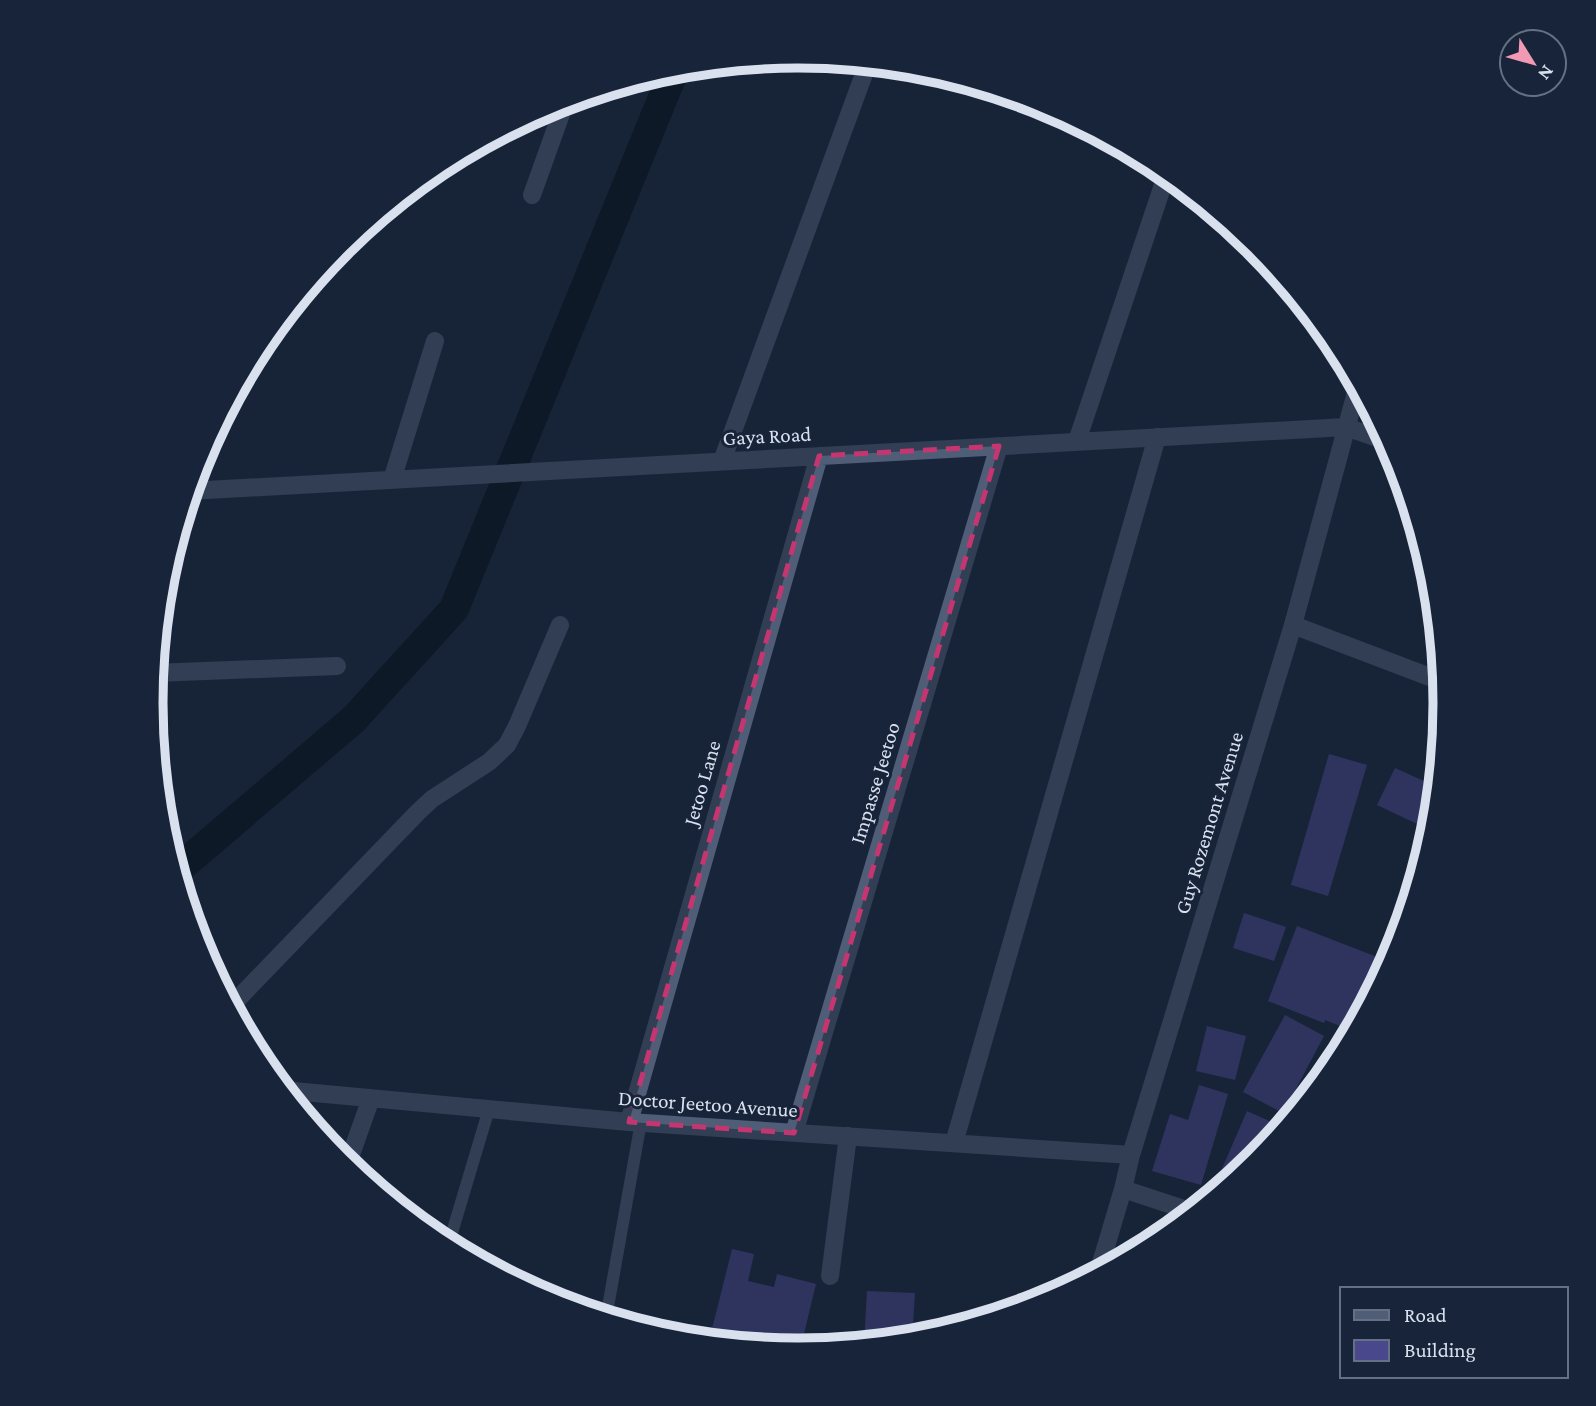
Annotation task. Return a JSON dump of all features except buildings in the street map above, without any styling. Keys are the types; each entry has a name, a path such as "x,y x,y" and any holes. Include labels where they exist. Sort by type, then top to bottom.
{"street":[{"path":"722,461 865,72"},
{"path":"532,195 561,115"},
{"path":"1077,441 1163,184"},
{"path":"392,480 435,341"},
{"name":"Guy Rozemont Avenue","path":"1102,1260 1131,1155 1293,625 1354,398"},
{"path":"1346,426 1373,436"},
{"name":"Gaya Road","path":"200,490 1346,426"},
{"path":"954,1143 1157,437"},
{"name":"Impasse Jeetoo","path":"794,1133 999,446"},
{"name":"Jetoo Lane","path":"635,1122 819,456"},
{"path":"237,1000 418,812 432,799 489,762 507,745 561,625"},
{"path":"1293,625 1432,678"},
{"path":"164,673 337,666"},
{"name":"Doctor Jeetoo Avenue","path":"296,1091 635,1122 1131,1155"},
{"path":"351,1154 371,1098"},
{"path":"830,1276 848,1136"},
{"path":"1123,1189 1182,1208"}],"lane":[{"path":"451,1235 489,1109"},
{"path":"607,1308 635,1122"}],"highlighted area":[{"path":"999,446 794,1133 629,1122 819,456"}],"waterway":[{"path":"184,864 354,719 454,609 670,81"}]}
